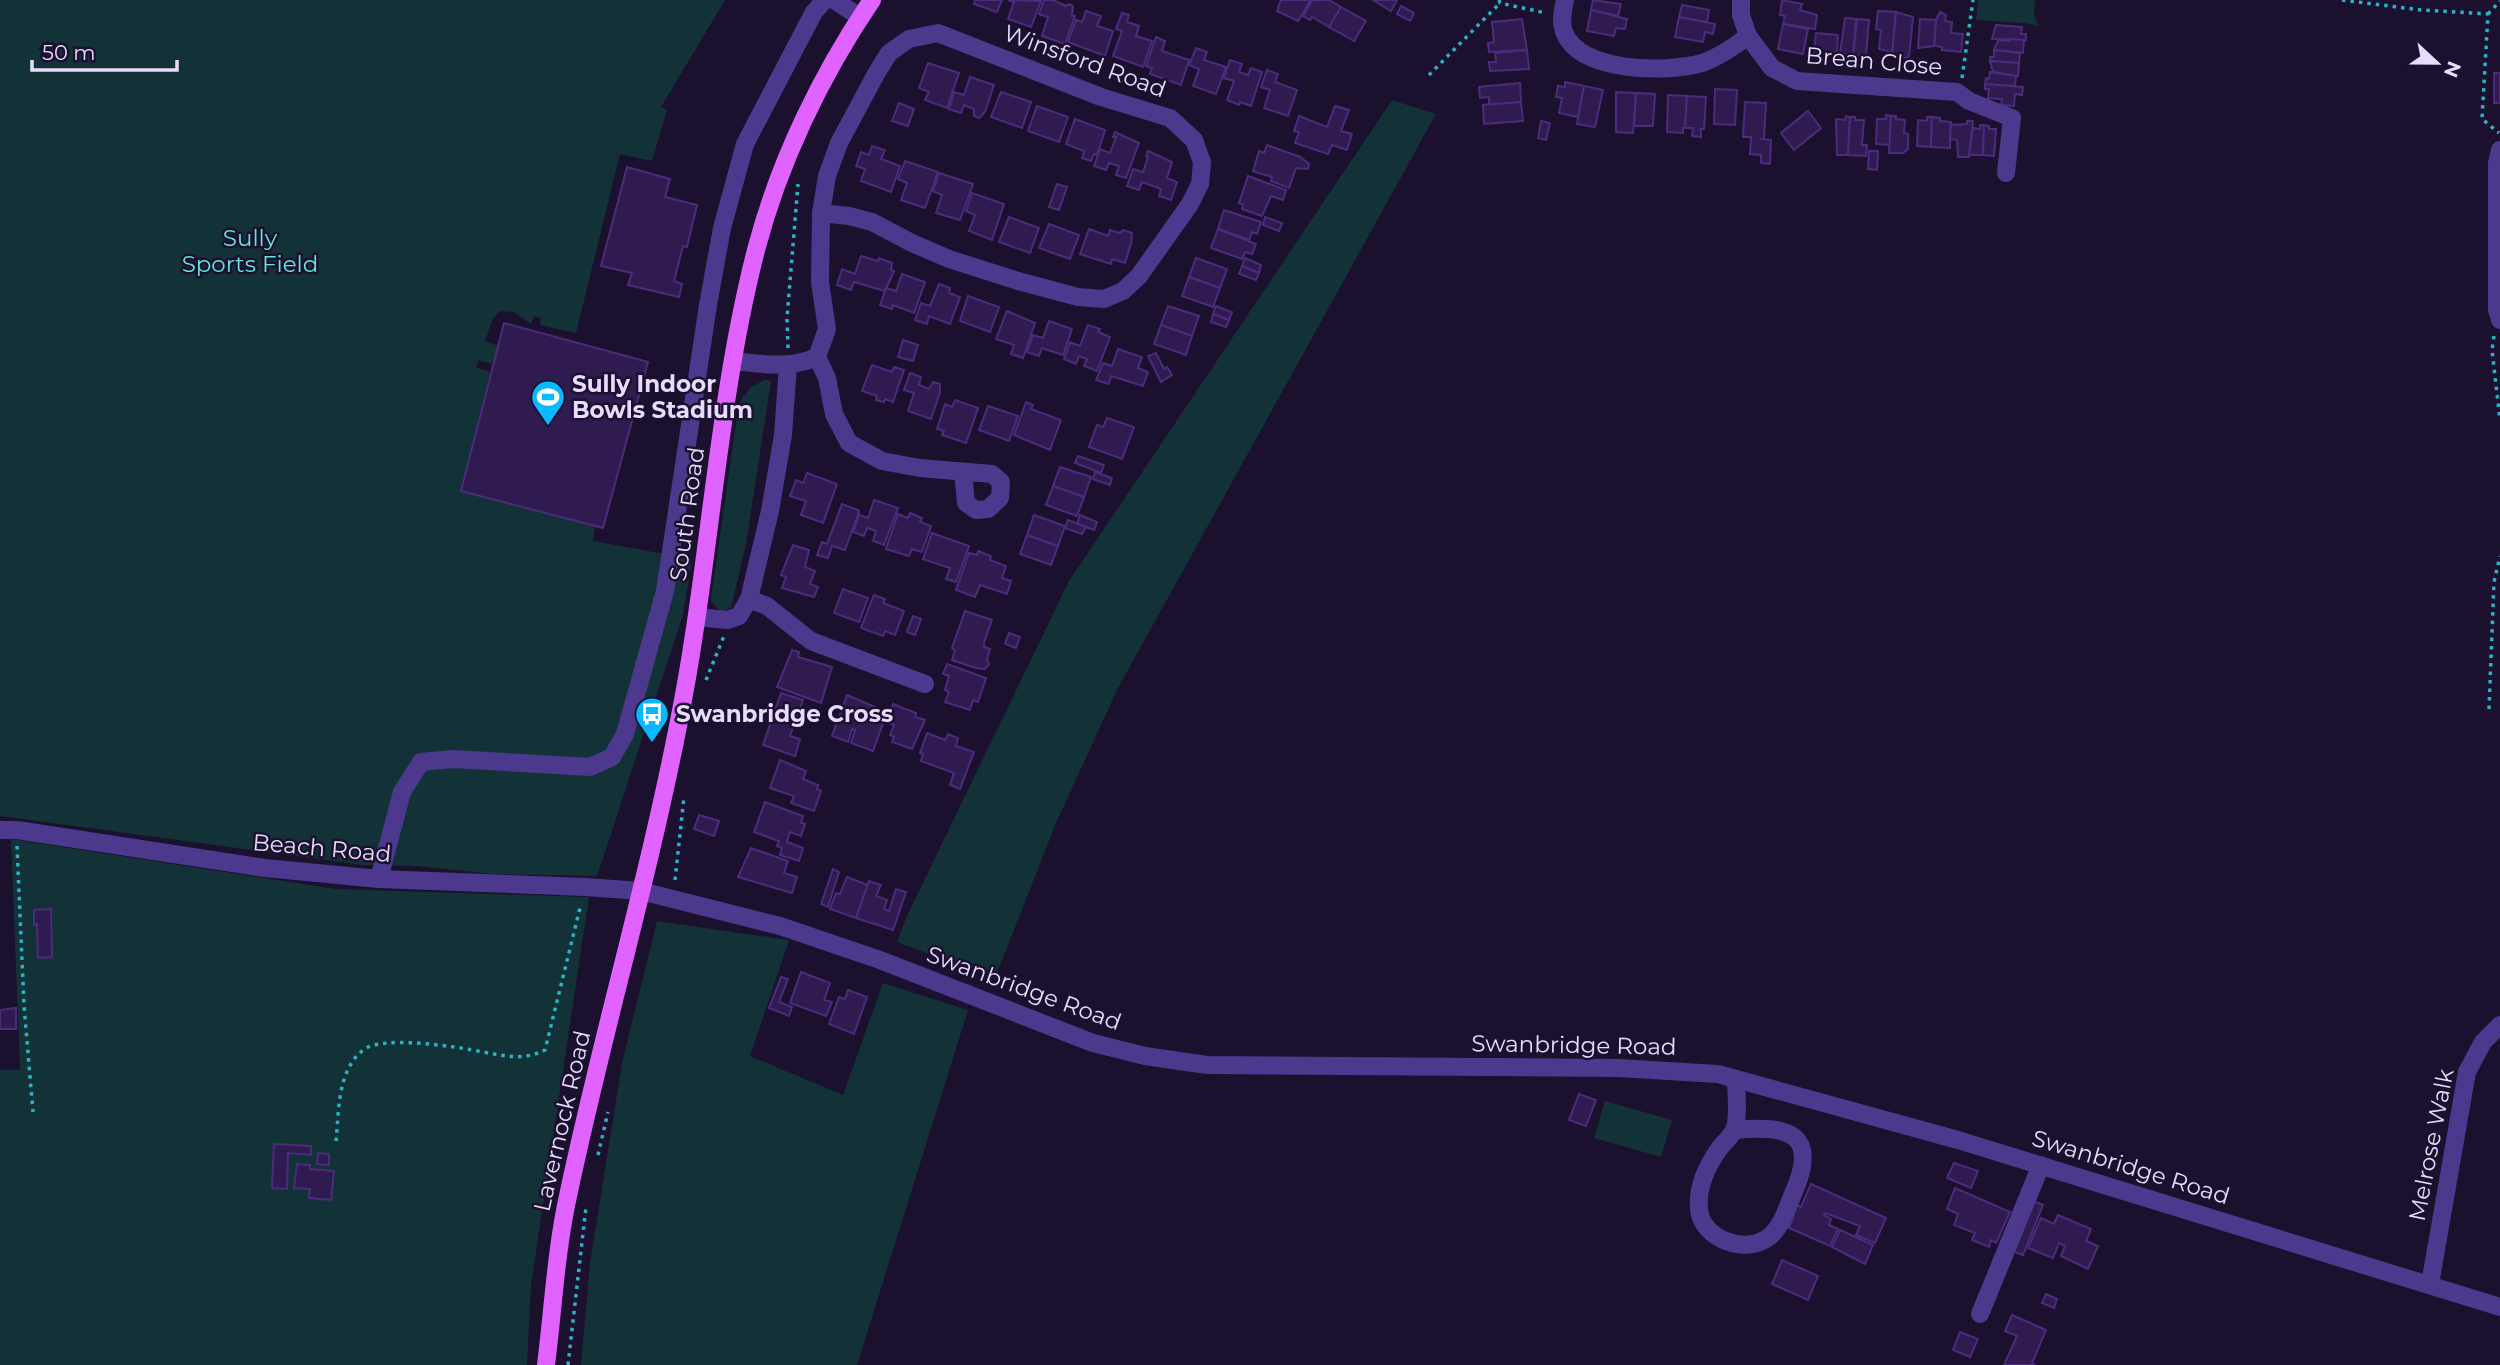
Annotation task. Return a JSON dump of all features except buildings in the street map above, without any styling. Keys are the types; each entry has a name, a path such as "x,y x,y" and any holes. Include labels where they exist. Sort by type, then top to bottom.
{"main road":[{"name":"South Road","path":"641,891 678,726 697,617 733,360 757,247 778,182 806,115 872,0"},
{"name":"Lavernock Road","path":"546,1365 567,1199 641,891"}],"street":[{"path":"379,879 401,792 421,762 453,759 590,766 612,757 625,734 665,591 708,304 722,228 735,180 746,144 814,12 825,0"},
{"path":"834,0 860,17"},
{"path":"1564,8 1564,32 1576,49 1608,64 1657,68 1701,63 1730,50 1748,36 1741,15 1741,0"},
{"name":"Winsford Road","path":"817,358 827,329 820,282 821,214 827,176 839,143 889,53 909,38 938,33 1101,97 1170,118 1194,140 1202,162 1200,184 1190,204 1139,276 1123,291 1104,299 1078,297 1018,281 949,258 872,222 849,216 821,214"},
{"name":"Brean Close","path":"1748,36 1772,68 1797,81 1957,92"},
{"path":"1957,92 1969,101 2012,118 2006,173"},
{"path":"2499,318 2497,177 2500,150"},
{"path":"733,360 788,365 817,358 827,378 834,414 849,443 882,461 963,472"},
{"path":"697,617 728,620 738,617 749,599 770,511 783,435 788,365"},
{"path":"749,599 767,606 811,641 925,684"},
{"name":"Beach Road","path":"9,830 265,868 379,879 641,891"},
{"name":"Swanbridge Road","path":"641,891 780,926 880,960 1093,1043 1145,1056 1207,1065 1618,1068 1718,1074 1958,1140 2500,1307"},
{"name":"Melrose Walk","path":"2430,1284 2467,1072 2483,1042 2500,1025"},
{"path":"1735,1130 1761,1127 1781,1129 1793,1135 1801,1144 1803,1161 1799,1180 1779,1226 1769,1237 1756,1243 1740,1245 1719,1238 1705,1228 1699,1211 1700,1189 1708,1168 1735,1130 1736,1079"},
{"path":"1980,1314 2041,1165"}],"path":[{"path":"1957,92 1970,34 1973,0"},
{"path":"2342,0 2421,10 2488,14"},
{"path":"1429,75 1499,1 1564,8"},
{"path":"2500,1 2488,14 2482,119 2500,133"},
{"path":"2499,318 2492,350 2500,420"},
{"path":"2489,709 2494,582 2500,556"},
{"path":"704,683 724,639 728,620"},
{"path":"673,898 685,785"},
{"path":"9,830 33,1112"},
{"path":"336,1141 341,1091 350,1065 363,1049 391,1043 446,1045 518,1059 532,1057 545,1050 585,887"},
{"path":"596,1161 609,1107"},
{"path":"568,1365 587,1202"}],"green space":[{"name":"Sully Sports Field","path":"0,0 725,0 661,107 667,110 652,161 620,154 576,333 540,325 541,318 534,316 531,324 514,312 500,311 493,319 485,341 498,346 492,364 479,360 476,367 490,372 461,491 595,526 593,541 692,559 683,615 597,876 493,874 416,866 363,865 0,816"},
{"path":"1978,0 2035,0 2034,15 2039,26 1976,20"},
{"path":"1392,100 1436,114 1118,688 1056,823 995,978 897,942 906,918 1069,581"},
{"path":"764,380 771,381 746,544 731,608 724,611 711,601 739,403 750,388"},
{"path":"11,839 336,889 589,897 531,1285 527,1365 0,1365 0,1070 20,1070"},
{"path":"657,921 789,940 750,1056 843,1095 883,983 968,1010 857,1365 581,1365 590,1263 622,1063"},
{"path":"1605,1101 1672,1120 1661,1157 1594,1138"}],"place":[{"name":"Sully Indoor Bowls Stadium","path":"548,427"},
{"name":"Swanbridge Cross","path":"652,744"}]}
